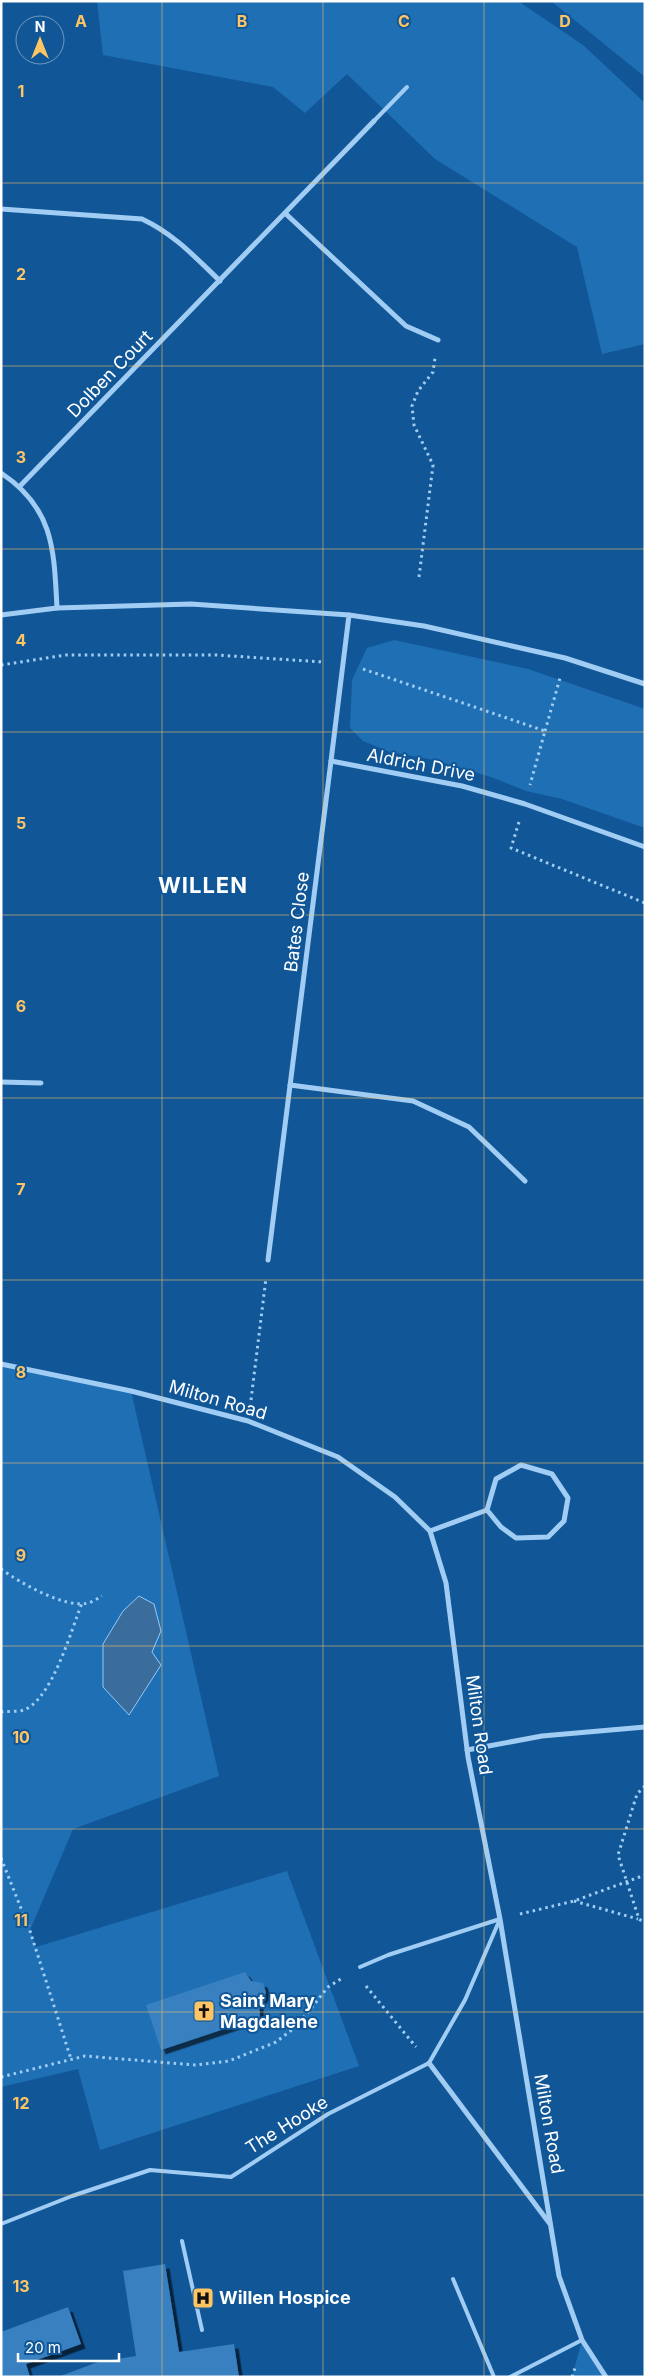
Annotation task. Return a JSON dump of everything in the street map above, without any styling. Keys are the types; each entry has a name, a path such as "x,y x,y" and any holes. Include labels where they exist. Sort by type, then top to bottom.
{"street":[{"name":"Dolben Court","path":"20,486 286,214 374,121"},
{"path":"1,210 142,219 159,227 180,241 220,281"},
{"path":"286,214 406,326 438,340"},
{"path":"1,473 20,486 44,517 54,558 57,608"},
{"path":"1,615 57,608 191,604 349,615 424,626 565,658 645,684"},
{"path":"331,762 349,615"},
{"name":"Aldrich Drive","path":"331,762 462,786 525,804 645,847"},
{"name":"Bates Close","path":"268,1260 331,762"},
{"path":"1,1082 41,1084"},
{"path":"290,1085 413,1102 469,1127 526,1181"},
{"name":"Milton Road","path":"1,1364 131,1391 248,1421 338,1457 395,1496 430,1531 446,1583 466,1750 500,1919 559,2276 582,2340 606,2377"},
{"path":"521,1465 552,1474 568,1498 564,1521 548,1536 516,1538 501,1527 487,1510 496,1478 521,1465"},
{"path":"430,1531 487,1510"},
{"path":"466,1750 542,1736 645,1726"},
{"path":"429,2063 552,2227"}],"lane":[{"path":"374,121 407,87"},
{"path":"360,1966 388,1955 500,1919"},
{"path":"429,2063 465,2000 500,1919"},
{"name":"The Hooke","path":"1,2224 72,2196 150,2170 231,2177 328,2114 429,2063"},
{"path":"182,2241 202,2330"},
{"path":"453,2280 494,2377"},
{"path":"510,2377 582,2340"}],"path":[{"path":"419,578 433,466 414,425 412,406 418,391 433,372 438,340"},
{"path":"1,665 66,655 216,654 344,663 545,731"},
{"path":"565,658 511,848 645,903"},
{"path":"248,1421 268,1260"},
{"path":"1,1569 21,1583 45,1593 82,1603 87,1604 102,1596"},
{"path":"1,1712 24,1710 40,1698 50,1682 82,1603"},
{"path":"639,1919 618,1854 637,1794 645,1786"},
{"path":"1,1858 30,1930 71,2059"},
{"path":"500,1919 574,1901 645,1875"},
{"path":"574,1901 639,1919 645,1923"},
{"path":"1,2077 85,2056 194,2065 217,2063 245,2056 276,2042 297,2026 328,1987 360,1966"},
{"path":"353,1971 429,2063"}],"shaded area":[{"path":"97,1 518,1 583,45 645,103 645,344 602,354 577,247 435,159 347,74 305,113 273,87 103,55"},
{"path":"551,1 645,1 645,77"},
{"path":"394,640 528,669 645,709 645,828 562,799 526,791 491,777 434,760 390,752 363,741 350,728 352,680 367,648"},
{"path":"1,1364 131,1391 219,1776 73,1829 30,1930 36,1947 287,1871 359,2066 100,2150 78,2069 1,2087"},
{"path":"139,1596 154,1604 161,1631 152,1652 161,1665 129,1715 103,1687 103,1644 123,1611"},
{"path":"582,2340 606,2377 572,2377"}],"building":[{"name":"Saint Mary Magdalene","path":"245,1972 251,1981 263,1983 266,1993 259,2004 260,2017 161,2050 146,2005"},
{"name":"Willen Hospice","path":"165,2264 179,2352 234,2344 239,2377 58,2377 98,2362 136,2356 123,2271"},
{"path":"68,2307 81,2344 26,2364 30,2377 1,2377 1,2332"}],"place":[{"name":"Saint Mary Magdalene","path":"204,2011"},
{"name":"Willen Hospice","path":"203,2298"}],"district":[{"name":"WILLEN","path":"203,885"}]}
